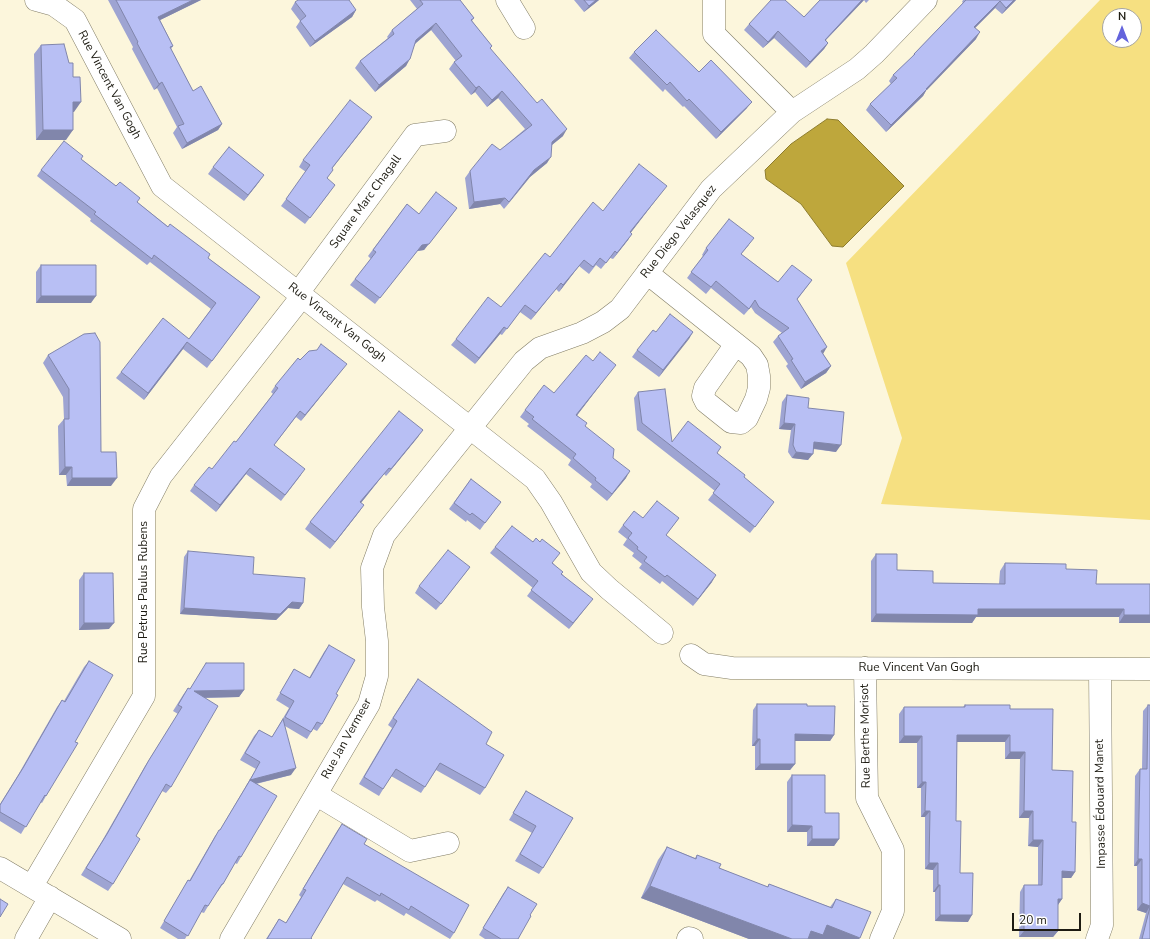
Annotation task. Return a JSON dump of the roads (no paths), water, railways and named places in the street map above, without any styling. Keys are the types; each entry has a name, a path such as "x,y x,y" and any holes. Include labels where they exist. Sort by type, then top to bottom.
{"street":[{"name":"Rue Vincent Van Gogh","path":"36,0 54,5 75,20 162,186 535,478 551,502 591,572 662,633"},
{"path":"507,0 524,28"},
{"path":"714,0 714,34 792,112"},
{"name":"Rue Diego Velasquez","path":"470,427 524,361 540,348 582,333 602,322 620,309 711,189 792,112 857,69 874,54 926,0"},
{"name":"Square Marc Chagall","path":"300,294 304,285 415,135 445,131"},
{"path":"647,273 736,344"},
{"name":"Rue Petrus Paulus Rubens","path":"32,886 144,696 144,509 161,476 296,304 300,294"},
{"name":"Rue Jan Vermeer","path":"231,939 317,795 369,704 377,676 377,641 372,568 384,535 470,427"},
{"name":"Rue Vincent Van Gogh","path":"691,655 704,664 732,668 1150,669"},
{"name":"Rue Berthe Morisot","path":"865,668 867,798 893,850 894,911 881,939"},
{"name":"Impasse Édouard Manet","path":"1097,939 1102,925 1100,669"},
{"path":"317,795 410,851 448,843"},
{"path":"0,868 120,939"},
{"path":"26,939 50,897"},
{"path":"688,939 692,939"}]}
